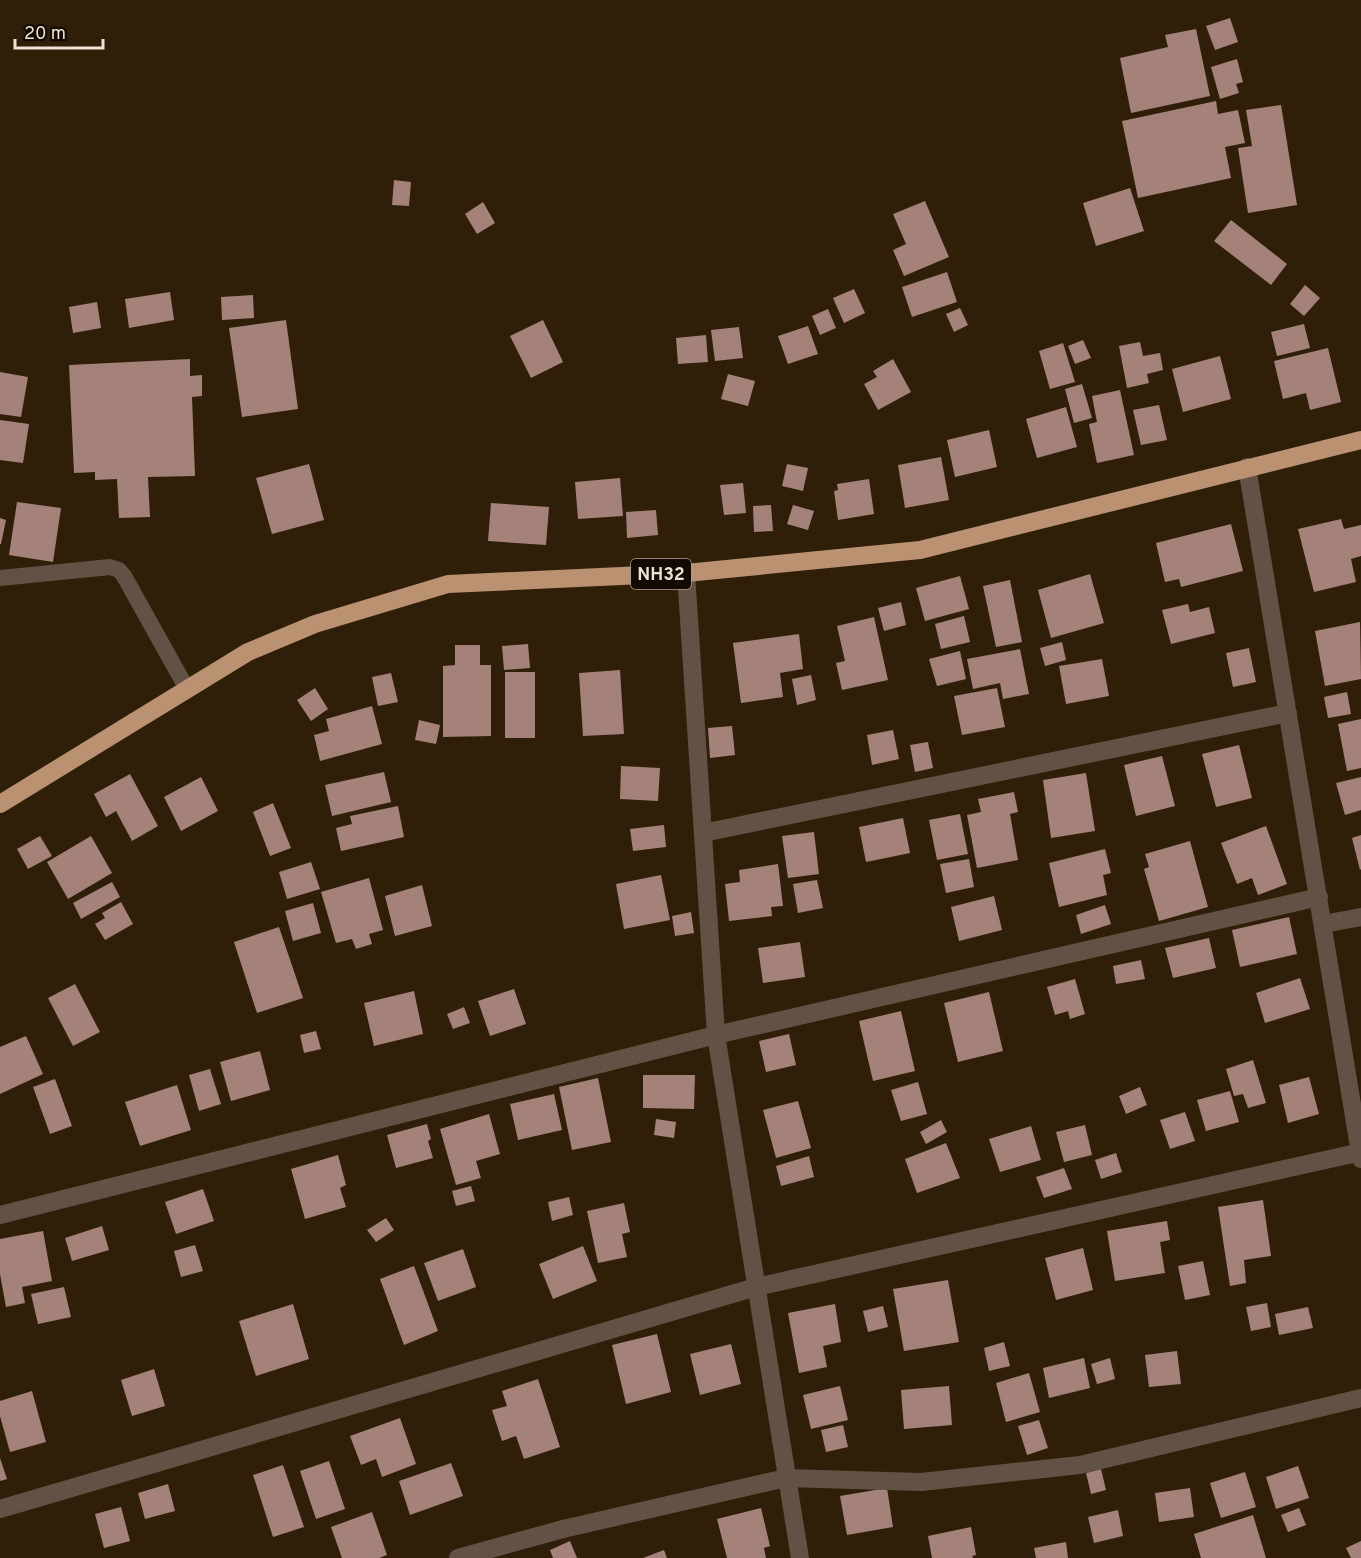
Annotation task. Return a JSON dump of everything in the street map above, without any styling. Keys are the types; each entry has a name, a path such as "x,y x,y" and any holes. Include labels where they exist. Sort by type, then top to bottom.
{"highway":[{"name":"NH32","path":"0,804 248,652 315,624 448,584 686,573 920,550 1361,440"}],"street":[{"path":"1248,467 1361,1159"},
{"path":"686,573 716,1035 800,1558"},
{"path":"703,833 1288,712"},
{"path":"0,1215 716,1035 1319,897"},
{"path":"1323,924 1361,917"},
{"path":"0,1509 756,1287 1361,1152"},
{"path":"458,1558 563,1529 786,1478 921,1482 1080,1465 1361,1398"}],"lane":[{"path":"0,578 89,568 110,567 119,570 187,689"}],"building":[{"path":"1230,18 1238,42 1215,50 1206,26"},
{"path":"1196,29 1210,96 1131,113 1120,58 1168,47 1165,35"},
{"path":"1237,59 1243,82 1236,84 1239,93 1220,99 1211,67"},
{"path":"1216,101 1218,114 1238,110 1245,143 1225,147 1231,178 1138,198 1122,121"},
{"path":"1281,105 1297,205 1248,213 1238,148 1252,146 1246,110"},
{"path":"394,180 411,182 409,206 392,205"},
{"path":"1130,188 1144,231 1096,246 1083,203"},
{"path":"925,201 949,257 904,276 893,250 906,244 893,214"},
{"path":"483,202 495,223 477,234 465,214"},
{"path":"1231,220 1287,264 1271,285 1214,241"},
{"path":"947,272 957,302 912,317 902,287"},
{"path":"1305,285 1320,298 1304,316 1290,304"},
{"path":"854,289 865,313 844,323 833,298"},
{"path":"170,292 174,320 129,328 125,299"},
{"path":"253,295 254,318 222,320 221,297"},
{"path":"97,302 101,328 73,333 69,307"},
{"path":"960,308 968,325 954,332 946,314"},
{"path":"828,309 836,328 820,335 812,316"},
{"path":"286,320 298,409 242,417 229,328"},
{"path":"543,320 563,362 531,378 510,336"},
{"path":"1304,324 1310,348 1277,356 1271,332"},
{"path":"808,326 818,354 788,364 778,336"},
{"path":"739,327 743,358 715,361 711,330"},
{"path":"706,335 708,362 678,364 676,338"},
{"path":"1083,340 1091,358 1075,364 1068,346"},
{"path":"1140,342 1143,356 1160,353 1163,370 1147,374 1149,383 1127,388 1119,346"},
{"path":"1063,343 1075,382 1050,389 1039,351"},
{"path":"1328,348 1341,402 1310,410 1306,393 1283,399 1274,361"},
{"path":"1220,356 1231,399 1183,412 1172,369"},
{"path":"190,359 190,376 202,375 202,396 192,397 195,476 148,477 150,517 119,518 117,479 95,480 95,472 74,473 69,365"},
{"path":"893,359 911,392 878,410 864,384 877,377 873,371"},
{"path":"0,372 28,377 21,417 0,414"},
{"path":"728,374 755,381 748,406 721,399"},
{"path":"1082,384 1092,418 1074,423 1065,389"},
{"path":"1120,390 1134,455 1097,463 1089,424 1097,422 1092,396"},
{"path":"1159,405 1167,440 1141,445 1133,410"},
{"path":"1066,407 1077,447 1037,458 1026,419"},
{"path":"0,420 29,424 23,463 0,460"},
{"path":"989,430 997,467 955,477 947,440"},
{"path":"941,457 949,500 905,508 898,465"},
{"path":"309,464 324,520 272,534 256,478"},
{"path":"787,464 808,468 803,491 782,486"},
{"path":"620,478 623,516 578,519 575,482"},
{"path":"869,479 874,514 838,520 834,491 838,490 837,484"},
{"path":"743,483 746,513 724,515 720,485"},
{"path":"17,502 61,508 53,562 9,555"},
{"path":"491,503 549,507 546,545 488,541"},
{"path":"771,505 773,531 754,532 753,506"},
{"path":"793,505 814,511 808,530 787,524"},
{"path":"656,510 658,535 627,538 626,512"},
{"path":"0,518 6,520 1,544 0,544"},
{"path":"1341,519 1344,529 1361,525 1361,556 1351,559 1356,582 1314,592 1298,529"},
{"path":"1231,524 1243,571 1181,587 1179,579 1165,582 1156,543"},
{"path":"1090,574 1104,623 1051,638 1038,590"},
{"path":"960,576 969,609 925,621 916,588"},
{"path":"1010,580 1022,642 996,647 983,586"},
{"path":"901,602 906,625 884,631 878,608"},
{"path":"1188,604 1190,612 1209,607 1215,633 1171,644 1162,610"},
{"path":"964,616 970,642 941,649 935,624"},
{"path":"874,617 888,680 842,690 836,663 845,661 837,626"},
{"path":"1360,622 1361,679 1325,686 1315,631"},
{"path":"799,634 803,669 780,673 783,697 741,703 733,643"},
{"path":"1062,642 1066,660 1045,666 1040,648"},
{"path":"528,644 530,668 504,670 502,646"},
{"path":"455,645 480,645 480,665 491,665 491,736 443,737 443,666 455,665"},
{"path":"1249,648 1256,682 1233,687 1226,653"},
{"path":"1020,649 1029,694 1003,699 1000,683 973,689 967,659"},
{"path":"960,651 966,679 937,686 929,659"},
{"path":"1102,659 1109,696 1066,704 1059,666"},
{"path":"620,670 624,734 583,736 579,673"},
{"path":"505,672 535,672 535,738 505,738"},
{"path":"391,673 398,702 378,706 372,677"},
{"path":"811,675 816,700 797,705 792,679"},
{"path":"315,688 328,709 311,721 297,700"},
{"path":"997,688 1005,727 962,735 954,696"},
{"path":"1347,692 1351,714 1328,718 1324,697"},
{"path":"372,706 382,744 320,761 314,735 329,731 326,719"},
{"path":"1361,719 1361,768 1347,771 1338,724"},
{"path":"419,720 440,725 436,744 415,740"},
{"path":"732,726 735,755 710,758 708,728"},
{"path":"893,730 899,759 872,765 867,735"},
{"path":"928,742 933,768 915,772 910,745"},
{"path":"1239,745 1252,798 1216,807 1202,754"},
{"path":"1162,756 1175,806 1136,816 1124,765"},
{"path":"621,766 660,768 658,801 620,799"},
{"path":"384,772 391,802 332,816 325,785"},
{"path":"1086,773 1095,831 1051,838 1043,780"},
{"path":"130,774 158,826 132,841 116,811 106,817 94,794"},
{"path":"201,777 218,811 181,831 164,797"},
{"path":"1361,777 1361,810 1345,815 1336,783"},
{"path":"1014,792 1018,812 1010,814 1018,860 977,868 967,815 981,812 978,799"},
{"path":"273,803 291,848 270,856 253,812"},
{"path":"398,806 404,837 341,851 336,828 352,824 350,816"},
{"path":"960,814 968,854 937,860 929,820"},
{"path":"903,818 910,853 866,862 859,827"},
{"path":"664,825 666,847 633,851 630,829"},
{"path":"1266,826 1287,884 1258,895 1252,878 1237,884 1221,843"},
{"path":"814,832 819,874 788,878 782,836"},
{"path":"1361,835 1361,869 1360,870 1352,838"},
{"path":"40,836 52,856 28,869 17,849"},
{"path":"91,836 112,873 68,899 47,862"},
{"path":"1190,841 1208,907 1159,921 1144,869 1149,867 1145,854"},
{"path":"1105,849 1111,873 1103,875 1107,895 1059,907 1049,863"},
{"path":"969,859 974,887 946,893 940,864"},
{"path":"311,862 320,889 287,899 279,872"},
{"path":"778,864 783,906 771,907 772,916 729,921 725,884 740,882 739,870"},
{"path":"661,875 670,920 624,929 616,884"},
{"path":"369,878 383,930 369,934 372,944 356,949 352,939 336,943 321,892"},
{"path":"817,880 823,908 798,913 793,884"},
{"path":"112,882 120,897 81,919 73,903"},
{"path":"422,885 432,926 395,936 385,896"},
{"path":"994,896 1002,930 959,941 951,907"},
{"path":"121,902 133,924 105,940 95,924 105,918 102,913"},
{"path":"313,903 321,933 293,941 285,911"},
{"path":"1105,905 1111,924 1081,934 1076,915"},
{"path":"691,912 694,933 675,936 672,916"},
{"path":"1289,917 1297,954 1240,967 1232,930"},
{"path":"279,927 303,998 257,1013 234,942"},
{"path":"1209,938 1216,968 1173,978 1165,948"},
{"path":"800,942 805,977 763,983 758,948"},
{"path":"1141,960 1145,979 1116,984 1113,966"},
{"path":"1300,978 1310,1009 1265,1023 1256,993"},
{"path":"1075,979 1085,1014 1070,1019 1068,1011 1055,1015 1047,987"},
{"path":"75,984 100,1032 73,1046 48,998"},
{"path":"514,989 526,1024 490,1036 478,1001"},
{"path":"414,991 423,1034 374,1046 364,1003"},
{"path":"989,992 1003,1051 958,1062 944,1003"},
{"path":"464,1007 470,1023 453,1029 447,1014"},
{"path":"901,1011 915,1071 873,1081 859,1021"},
{"path":"316,1031 321,1049 304,1053 300,1035"},
{"path":"789,1034 796,1065 766,1072 759,1041"},
{"path":"26,1036 43,1074 0,1094 0,1047"},
{"path":"260,1051 270,1090 231,1101 220,1062"},
{"path":"1253,1060 1266,1103 1248,1108 1243,1094 1234,1096 1226,1069"},
{"path":"210,1069 221,1104 199,1111 189,1075"},
{"path":"643,1075 695,1075 694,1109 643,1108"},
{"path":"1309,1077 1319,1114 1288,1123 1279,1085"},
{"path":"598,1078 611,1142 572,1150 559,1087"},
{"path":"55,1079 72,1126 50,1134 33,1087"},
{"path":"918,1082 927,1114 901,1121 891,1090"},
{"path":"177,1085 191,1130 140,1146 125,1102"},
{"path":"1140,1087 1147,1105 1126,1114 1119,1096"},
{"path":"1230,1091 1239,1122 1206,1131 1197,1100"},
{"path":"554,1094 562,1130 518,1140 510,1104"},
{"path":"798,1101 811,1148 776,1158 763,1110"},
{"path":"1185,1112 1195,1141 1170,1149 1160,1120"},
{"path":"489,1114 500,1154 476,1161 481,1178 456,1185 440,1129"},
{"path":"656,1119 676,1122 674,1138 654,1135"},
{"path":"941,1120 947,1132 926,1144 920,1132"},
{"path":"427,1124 431,1139 428,1141 433,1158 396,1168 387,1135"},
{"path":"1085,1125 1092,1155 1064,1162 1056,1132"},
{"path":"1031,1126 1041,1160 1000,1172 989,1139"},
{"path":"946,1143 960,1178 917,1193 905,1159"},
{"path":"1116,1153 1122,1172 1101,1179 1095,1160"},
{"path":"338,1155 346,1185 340,1188 346,1207 305,1219 291,1169"},
{"path":"809,1156 814,1177 781,1186 776,1166"},
{"path":"1064,1168 1072,1189 1044,1198 1036,1177"},
{"path":"471,1186 475,1201 456,1206 452,1191"},
{"path":"203,1189 214,1221 176,1234 165,1202"},
{"path":"569,1197 573,1215 552,1221 548,1202"},
{"path":"1263,1200 1271,1256 1244,1260 1246,1283 1230,1286 1218,1207"},
{"path":"624,1203 630,1232 622,1234 627,1257 598,1263 587,1211"},
{"path":"386,1218 394,1230 376,1242 367,1230"},
{"path":"1167,1221 1170,1240 1160,1242 1165,1273 1115,1281 1107,1231"},
{"path":"102,1226 109,1250 72,1261 65,1238"},
{"path":"43,1231 52,1281 22,1287 25,1303 6,1307 0,1274 0,1239"},
{"path":"195,1245 203,1271 181,1277 174,1251"},
{"path":"583,1246 597,1281 553,1299 539,1264"},
{"path":"1083,1248 1093,1290 1056,1300 1045,1258"},
{"path":"463,1249 476,1287 438,1301 424,1263"},
{"path":"1203,1261 1210,1295 1185,1300 1178,1266"},
{"path":"414,1266 438,1331 404,1345 380,1279"},
{"path":"948,1280 959,1342 904,1351 893,1289"},
{"path":"64,1287 71,1317 38,1324 31,1294"},
{"path":"1267,1303 1271,1327 1251,1331 1246,1307"},
{"path":"293,1304 309,1359 256,1376 239,1321"},
{"path":"835,1304 841,1342 823,1346 827,1367 799,1373 788,1313"},
{"path":"883,1306 888,1327 868,1332 863,1311"},
{"path":"1308,1307 1313,1328 1279,1335 1275,1314"},
{"path":"657,1334 671,1392 626,1404 612,1345"},
{"path":"1004,1342 1010,1366 989,1371 984,1348"},
{"path":"731,1344 741,1384 700,1395 690,1354"},
{"path":"1177,1351 1181,1384 1149,1387 1145,1355"},
{"path":"1084,1358 1090,1388 1049,1398 1043,1368"},
{"path":"1110,1358 1115,1379 1097,1384 1091,1364"},
{"path":"154,1369 165,1406 132,1416 121,1380"},
{"path":"1029,1373 1040,1412 1006,1422 996,1383"},
{"path":"538,1379 560,1447 524,1459 516,1436 502,1441 492,1410 507,1406 502,1391"},
{"path":"840,1386 848,1420 811,1429 803,1395"},
{"path":"949,1386 952,1425 904,1429 901,1390"},
{"path":"32,1391 46,1442 10,1452 0,1416 0,1401"},
{"path":"400,1418 416,1464 382,1477 376,1459 361,1465 350,1436"},
{"path":"1039,1420 1048,1448 1027,1455 1018,1426"},
{"path":"843,1425 848,1447 826,1452 821,1430"},
{"path":"0,1458 7,1479 0,1481"},
{"path":"329,1461 345,1509 316,1519 300,1471"},
{"path":"451,1463 463,1496 410,1515 399,1481"},
{"path":"283,1465 304,1527 273,1537 253,1475"},
{"path":"1298,1466 1309,1498 1276,1509 1266,1477"},
{"path":"1101,1469 1106,1490 1091,1494 1086,1473"},
{"path":"1245,1472 1256,1507 1221,1518 1210,1483"},
{"path":"168,1484 175,1511 145,1519 138,1493"},
{"path":"887,1488 893,1527 847,1535 840,1496"},
{"path":"1190,1488 1194,1517 1159,1522 1155,1493"},
{"path":"121,1507 130,1541 104,1548 95,1514"},
{"path":"761,1508 770,1546 764,1548 766,1558 727,1558 717,1519"},
{"path":"1299,1508 1306,1525 1288,1532 1281,1515"},
{"path":"1118,1510 1123,1536 1094,1543 1088,1517"},
{"path":"372,1512 387,1555 379,1558 342,1558 331,1527"},
{"path":"1253,1515 1266,1558 1201,1558 1194,1534"},
{"path":"971,1527 976,1555 972,1556 973,1558 932,1558 928,1536"},
{"path":"570,1541 577,1558 553,1558 550,1550"},
{"path":"1361,1541 1361,1558 1351,1558 1346,1548"},
{"path":"1066,1542 1068,1558 1036,1558 1034,1548"},
{"path":"664,1550 667,1558 643,1558"}]}
